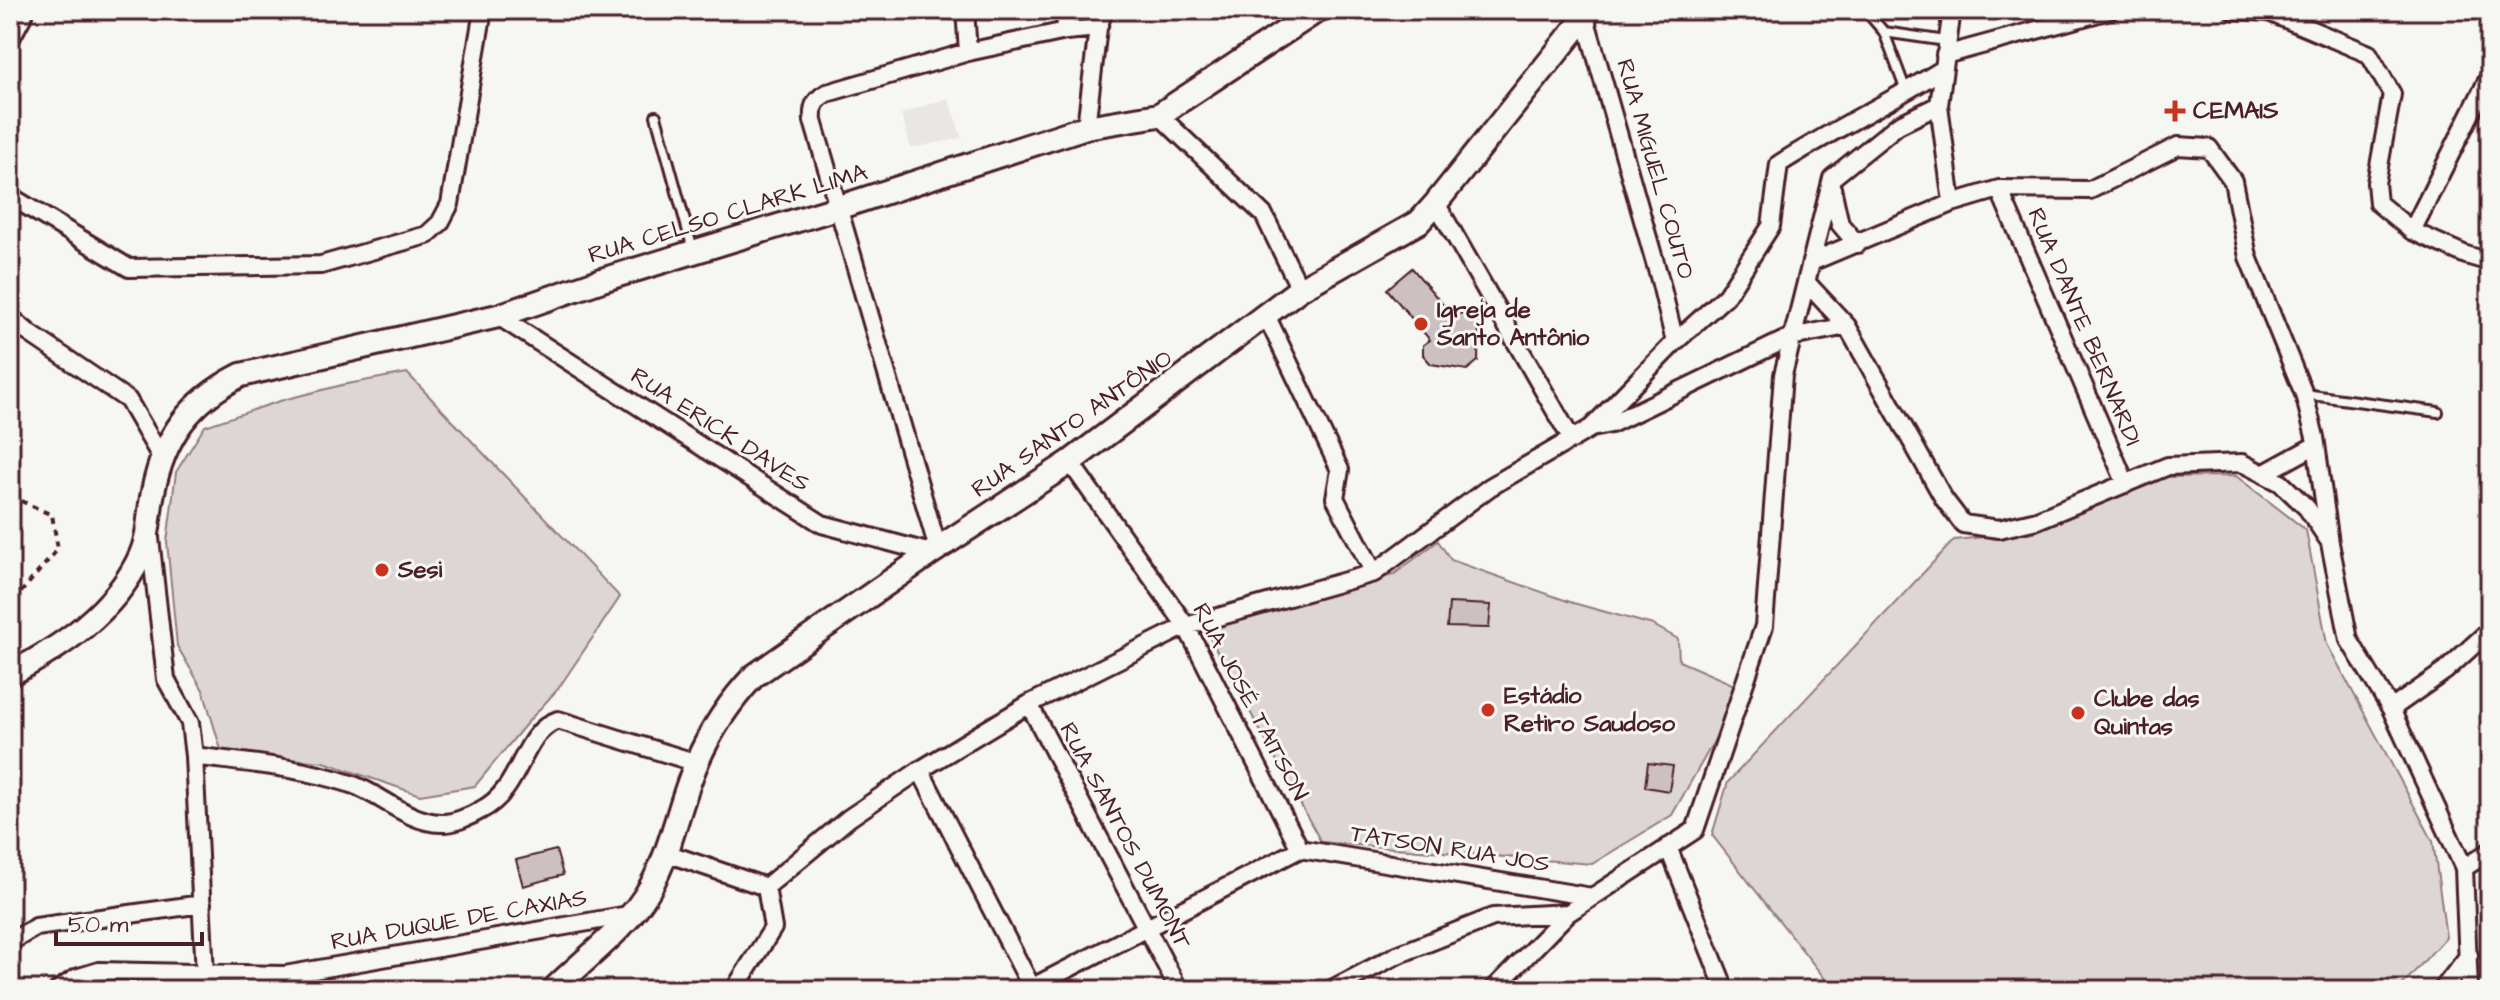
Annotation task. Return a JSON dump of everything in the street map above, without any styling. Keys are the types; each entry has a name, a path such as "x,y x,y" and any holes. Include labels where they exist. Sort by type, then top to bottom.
{"street":[{"path":"10,40 26,10"},
{"path":"10,196 129,268 321,265 427,235 440,223 450,204 483,10"},
{"path":"965,10 968,52"},
{"path":"1065,10 1066,31"},
{"path":"1086,127 1098,28 1104,10"},
{"name":"RUA CELSO CLARK LIMA","path":"10,674 51,653 109,603 133,570 149,532 152,495 161,457 174,430 215,388 241,375 498,316 1086,127 1159,115 1318,10"},
{"path":"1952,10 1939,105 1952,203"},
{"path":"766,887 849,818 920,770 1029,704 1186,626 1374,573 1490,487 1591,428 1675,342 1726,296 1771,226 1779,164 1828,133 1906,92 1945,55 2110,10"},
{"path":"2233,10 2269,11 2369,54 2392,94 2376,183 2378,203 2412,231 2490,262"},
{"name":"RUA SANTO ANTÔNIO","path":"560,988 634,914 666,853 697,763 731,700 754,676 934,551 1070,462 1300,289 1419,222 1586,12"},
{"name":"RUA MIGUEL COUTO","path":"1586,12 1675,342"},
{"path":"934,551 840,207 813,121 812,108 817,99 827,93 968,52 1066,31 1098,28"},
{"path":"2412,231 2490,75"},
{"path":"1493,990 1568,913 1695,830 1764,626 1783,375 1832,178 1898,125 1939,105"},
{"path":"1159,115 1264,215 1300,289"},
{"path":"1811,262 1952,203 1999,189 2090,190 2178,146 2209,148 2233,181 2248,257 2304,394 2316,445 2330,543 2349,640 2391,709 2464,868 2469,990"},
{"path":"1832,178 1833,198 1840,224 1857,244"},
{"name":"RUA DANTE BERNARDI","path":"1999,189 2126,484"},
{"path":"1436,203 1572,440"},
{"path":"1806,282 1847,326 1944,499 1963,524 1999,529 2037,520 2168,466 2242,463 2281,483 2307,508 2330,543"},
{"path":"1266,315 1340,470 1335,498 1374,573"},
{"name":"RUA ERICK DAVES","path":"498,316 822,524 934,551"},
{"path":"10,317 128,400 161,457"},
{"path":"1591,428 1611,424 1791,337 1847,326"},
{"path":"2263,474 2316,445"},
{"name":"RUA JOSÉ TAITSON","path":"1070,462 1186,626 1300,849"},
{"path":"149,532 166,679 190,723 205,975"},
{"path":"2391,709 2445,671 2490,630"},
{"name":"RUA SANTOS DUMONT","path":"1029,704 1179,990"},
{"path":"194,756 306,772 354,785 411,815 442,823 473,815 492,805 507,791 536,735 545,725 558,720 697,763"},
{"path":"920,770 1030,989 1300,849"},
{"path":"1668,847 1723,990"},
{"name":"TATSON RUA JOS","path":"1300,849 1592,897"},
{"path":"2464,868 2490,851"},
{"path":"666,853 766,887"},
{"path":"734,990 773,928 766,887"},
{"path":"10,942 36,927 202,904"},
{"path":"1330,990 1397,955 1493,917 1568,913"},
{"name":"RUA DUQUE DE CAXIAS","path":"58,990 76,978 99,971 286,982 634,914"},
{"path":"2442,990 2469,955"}],"lane":[{"path":"1865,10 1884,32 1906,92"},
{"path":"1884,32 1945,55"},
{"path":"656,116 694,252"},
{"path":"2304,394 2438,412"}],"path":[{"path":"10,496 52,515 58,549 10,605"}],"shaded area":[{"path":"948,98 962,138 911,148 901,114"},
{"name":"Sesi","path":"407,373 620,597 558,689 475,786 420,795 324,762 222,753 203,690 177,646 167,542 176,472 205,426 283,400"},
{"name":"Clube das Quintas","path":"2236,476 2306,530 2327,644 2433,841 2446,937 2398,990 1828,990 1825,979 1712,835 1728,782 1954,540 2034,532 2167,477"},
{"name":"Estádio Retiro Saudoso","path":"1438,541 1451,560 1573,603 1653,625 1678,639 1679,661 1737,686 1718,734 1672,815 1592,864 1321,842 1205,629 1393,575"}],"building":[{"path":"1412,268 1450,313 1470,314 1479,324 1478,361 1467,370 1431,364 1423,355 1423,345 1430,340 1387,289"},
{"path":"1449,603 1491,605 1489,628 1447,627"},
{"path":"1648,763 1673,766 1669,791 1645,787"},
{"path":"556,850 563,875 523,886 516,860"}],"place":[{"name":"CEMAIS","path":"2175,111"},
{"name":"Igreja de Santo Antônio","path":"1421,324"},
{"name":"Sesi","path":"382,570"},
{"name":"Estádio Retiro Saudoso","path":"1488,710"},
{"name":"Clube das Quintas","path":"2078,713"}]}
